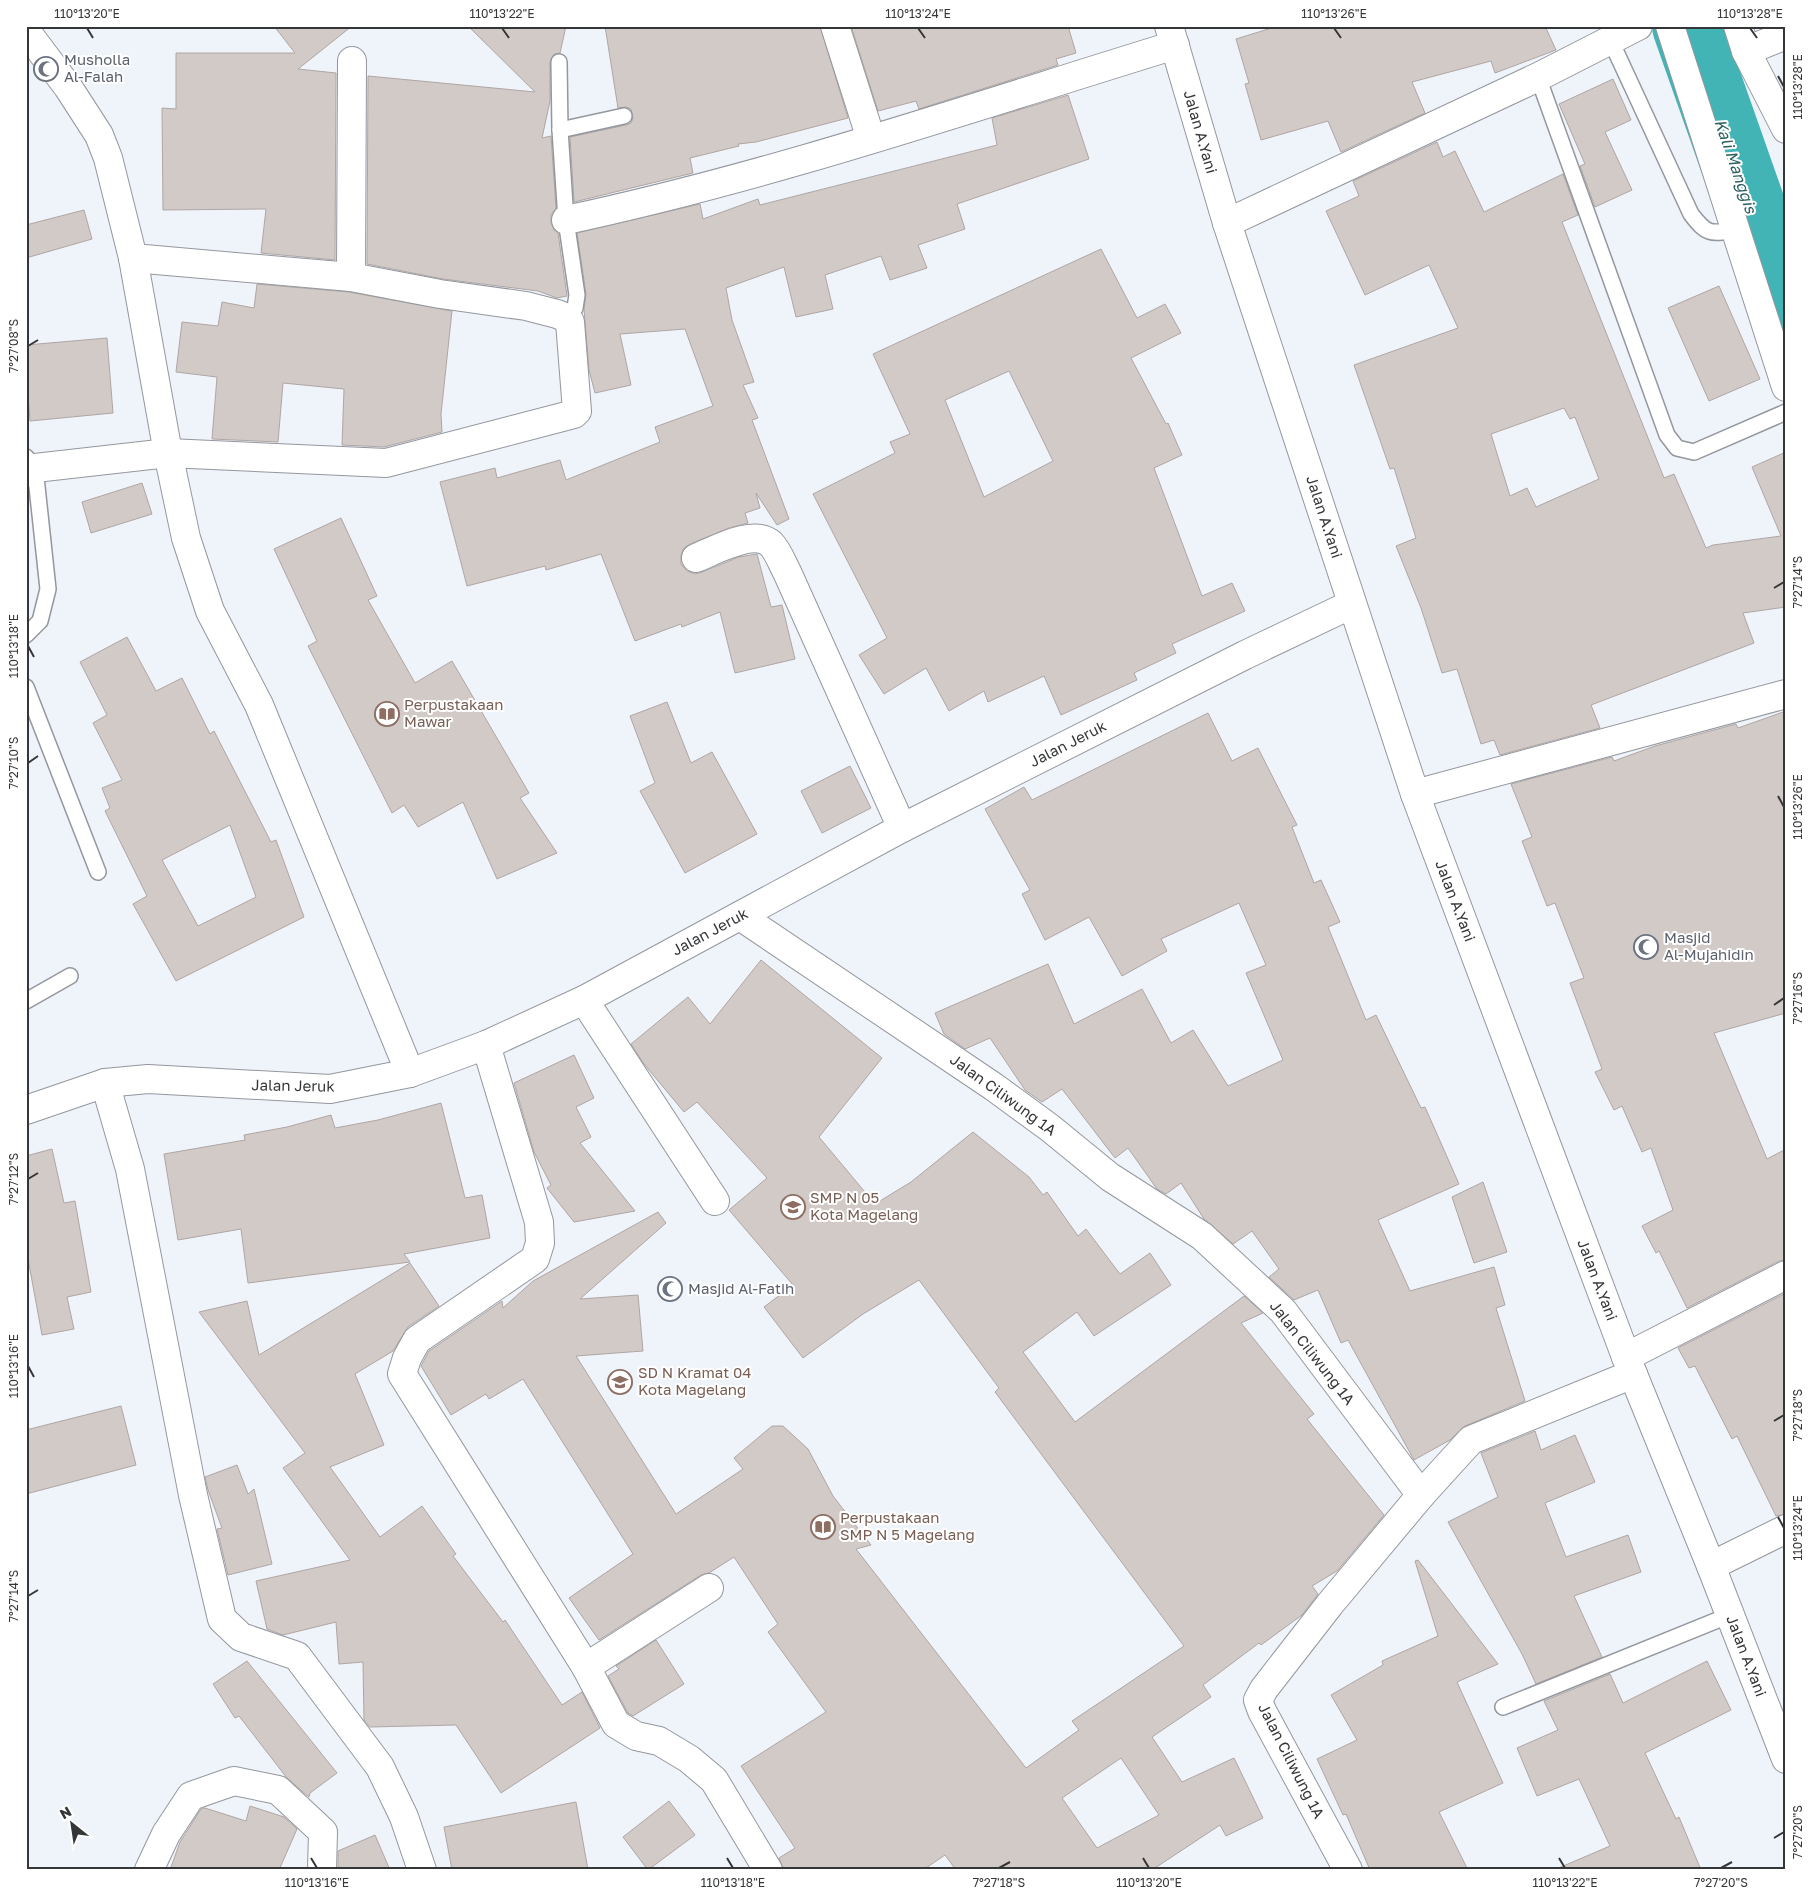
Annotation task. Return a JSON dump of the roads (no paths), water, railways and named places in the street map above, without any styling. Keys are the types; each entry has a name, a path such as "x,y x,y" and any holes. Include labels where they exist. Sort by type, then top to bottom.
{"main road":[{"path":"835,26 870,140"},
{"path":"1227,223 1538,77 1638,26"},
{"path":"1670,26 1786,387"},
{"path":"26,31 68,87 99,136 108,158 134,258 168,453 186,538 210,611 259,705 410,1073"},
{"path":"1786,35 1742,39 1786,129"},
{"path":"566,220 730,181 870,140 1172,36"},
{"name":"Jalan A.Yani","path":"1172,36 1227,223 1415,794 1629,1365 1712,1566 1783,1746"},
{"path":"351,277 352,60"},
{"path":"29,466 168,453 386,463 574,414 577,411 570,322 567,318 526,306 440,294 351,277 134,258"},
{"path":"696,558 744,539 758,539 770,544 787,572 902,828"},
{"name":"Jalan Jeruk","path":"26,1110 105,1083 148,1079 330,1089 410,1073 486,1045 584,1000 902,828 1244,655 1352,604"},
{"path":"1415,794 1786,694"},
{"name":"Jalan Ciliwung 1A","path":"740,916 994,1087 1050,1128 1110,1177 1202,1236 1283,1311 1421,1495 1330,1604 1264,1689 1258,1700 1262,1711 1348,1870"},
{"path":"584,1000 715,1201"},
{"path":"486,1045 539,1222 540,1243 535,1259 418,1340 407,1358 402,1374 586,1666 616,1724 636,1736 659,1741 688,1759 714,1780 768,1870"},
{"path":"105,1083 130,1169 193,1495 222,1620 241,1637 297,1656 380,1768 404,1817 422,1870"},
{"path":"1421,1495 1471,1440 1629,1365 1786,1275"},
{"path":"1712,1566 1786,1529"},
{"path":"586,1666 709,1588"},
{"path":"149,1870 166,1834 192,1796 234,1780 278,1790 323,1832 322,1870"}],"lane":[{"path":"1610,40 1691,214 1702,229 1716,233 1736,230"},
{"path":"559,62 560,130 566,220 577,295 575,308 567,318"},
{"path":"1538,77 1666,435 1677,448 1694,452 1786,412"},
{"path":"560,130 624,116"},
{"path":"26,635 40,621 48,589 29,466"},
{"path":"26,687 98,872"},
{"path":"26,1001 70,976"},
{"path":"1503,1707 1730,1615"}],"waterway":[{"name":"Kali Manggis","path":"1687,26 1786,307"}],"place":[{"name":"Musholla Al-Falah","path":"46,69"},
{"name":"Perpustakaan Mawar","path":"387,714"},
{"name":"Masjid Al-Mujahidin","path":"1646,947"},
{"name":"SMP N 05 Kota Magelang","path":"793,1207"},
{"name":"Masjid Al-Fatih","path":"670,1289"},
{"name":"SD N Kramat 04 Kota Magelang","path":"620,1382"},
{"name":"Perpustakaan SMP N 5 Magelang","path":"823,1527"}]}
